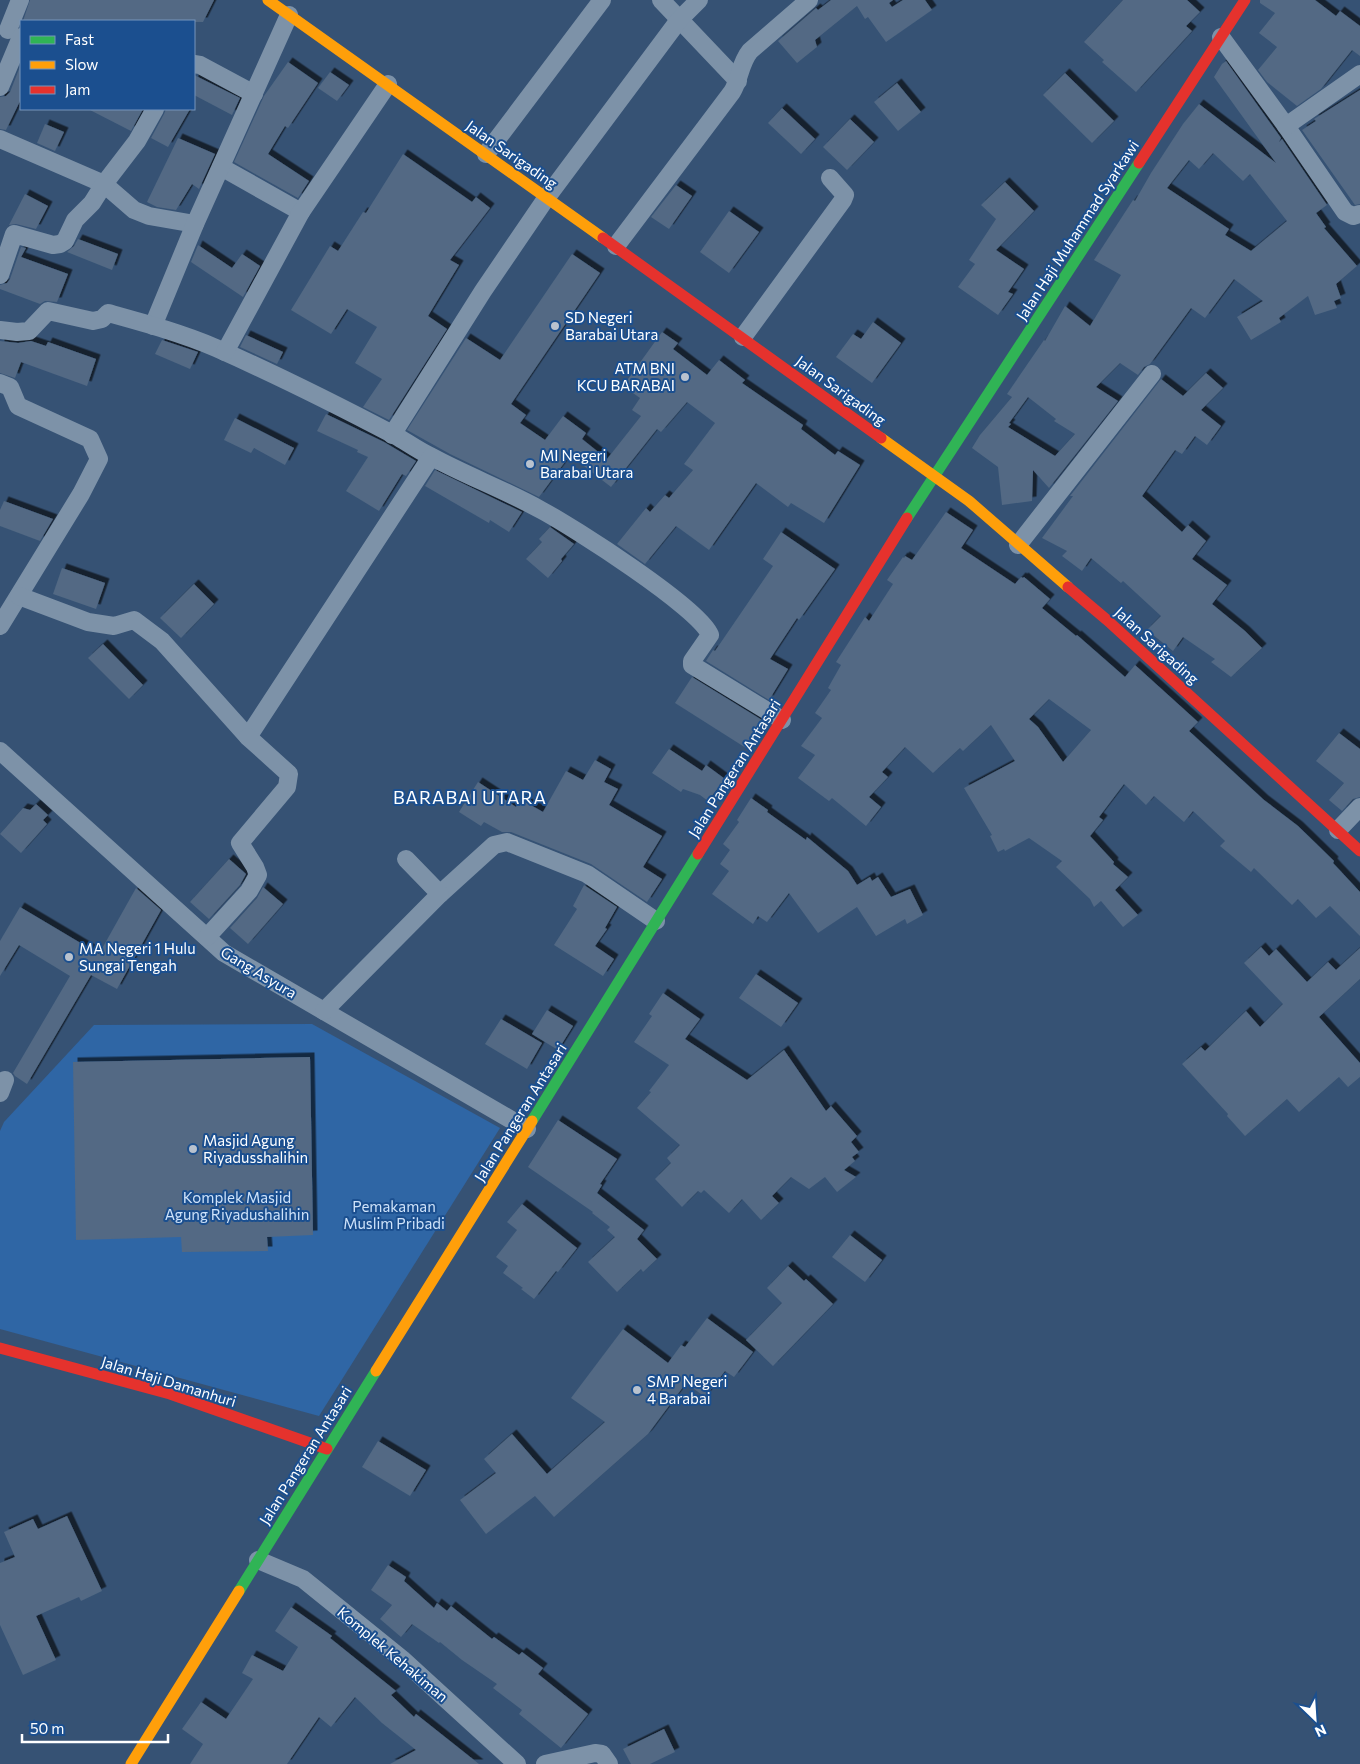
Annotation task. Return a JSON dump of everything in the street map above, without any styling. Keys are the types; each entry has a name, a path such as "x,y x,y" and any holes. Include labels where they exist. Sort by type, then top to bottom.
{"main road":[{"name":"Jalan Sarigading","path":"268,0 548,197 969,501 1107,620 1360,851"},
{"name":"Jalan Haji Muhammad Syarkawi","path":"935,476 1244,0"},
{"name":"Jalan Pangeran Antasari","path":"131,1764 935,476"},
{"name":"Jalan Haji Damanhuri","path":"0,1348 170,1394 327,1449"}],"street":[{"path":"0,87 20,0"},
{"path":"486,154 602,0"},
{"path":"661,0 738,81"},
{"path":"392,435 483,291 548,197 679,20 699,0"},
{"path":"616,246 732,92 738,81 744,59 750,51 810,0"},
{"path":"153,326 195,224 289,15"},
{"path":"1221,37 1286,126 1345,212 1352,216 1360,214"},
{"path":"195,64 200,65 254,94"},
{"path":"1286,126 1360,74"},
{"path":"225,352 301,212 388,84"},
{"path":"0,275 7,235 53,245 65,241 76,220 92,203 136,141 154,110"},
{"path":"0,139 104,184 134,210 149,216 195,224"},
{"path":"221,167 301,212"},
{"path":"742,337 844,200 845,195 830,178"},
{"path":"0,330 29,331 48,311 78,316 93,321 102,319 108,313 153,326 225,352 294,385 431,457 541,510 665,592 699,620 710,635 692,661 692,665 782,720"},
{"path":"1018,545 1152,374"},
{"path":"0,383 10,387 18,406 90,439 99,459 81,494 0,626"},
{"path":"248,737 431,457"},
{"path":"18,596 88,622 114,626 134,620 162,641 248,737 290,774 287,787 240,843 256,866 258,875 249,891 206,937"},
{"name":"Gang Asyura","path":"0,751 224,953 527,1129"},
{"path":"1338,830 1360,807"},
{"path":"324,1011 440,894 494,845 507,842 587,874 656,921"},
{"path":"406,859 440,894"},
{"name":"Komplek Kehakiman","path":"258,1560 303,1579 402,1659 517,1764"},
{"path":"545,1764 595,1753 602,1754 609,1764"}],"green space":[{"name":"Komplek Masjid Agung Riyadushalihin","path":"312,1024 500,1128 319,1416 0,1329 0,1131 4,1122 94,1025"}],"building":[{"path":"30,0 214,0 203,22 195,22 195,20 23,20"},
{"path":"831,0 893,0 889,3 892,7 903,0 925,0 932,10 886,42 868,17 865,19 857,6 815,40 817,47 797,63 778,41 816,8 818,10"},
{"path":"1123,0 1187,0 1200,12 1186,26 1192,31 1136,92 1102,62 1104,60 1084,42"},
{"path":"1260,0 1315,0 1336,16 1340,11 1360,26 1360,56 1352,50 1321,89 1297,106 1267,82 1258,70 1277,47 1259,33 1275,13 1260,3"},
{"path":"1226,61 1281,138 1279,142 1282,139 1327,205 1316,213 1326,227 1324,228 1357,266 1336,284 1341,298 1334,301 1337,308 1315,315 1308,296 1279,318 1281,322 1251,340 1237,317 1263,301 1234,279 1205,318 1191,308 1150,364 1144,367 1138,375 1120,363 1096,387 1118,401 1049,488 1033,470 1032,501 1002,505 998,467 972,448 980,435 1012,397 1007,394 1045,341 1065,306 1090,326 1121,275 1094,260 1133,200 1135,201 1183,124 1199,104 1276,163 1214,77","holes":["1213,153 1243,181 1250,174 1287,221 1251,251 1225,235 1229,229 1167,188 1189,160 1199,169","1028,397 1056,419 1054,421 1075,434 1055,456 1008,427"]},
{"path":"288,62 318,83 288,128 285,126 268,154 309,181 298,198 234,162 264,96"},
{"path":"20,67 20,101 6,130 0,129 0,97 6,96 10,92"},
{"path":"330,72 349,85 337,101 318,88"},
{"path":"1065,73 1114,121 1092,143 1043,95"},
{"path":"195,76 240,98 232,115 195,96"},
{"path":"897,83 921,112 898,131 874,102"},
{"path":"1360,90 1360,204 1355,205 1302,130 1316,121 1314,119"},
{"path":"782,108 815,139 801,154 768,123"},
{"path":"90,110 142,110 131,131"},
{"path":"166,110 189,110 168,147 151,138"},
{"path":"850,119 874,142 847,170 823,147"},
{"path":"45,124 64,132 55,151 37,143"},
{"path":"178,138 215,154 199,189 192,184 176,210 157,207 147,202"},
{"path":"403,154 472,202 476,197 490,208 450,260 459,265 428,316 447,329 389,420 363,407 382,379 355,363 377,327 347,309 331,334 291,310 330,246 338,251 363,212 366,213"},
{"path":"1005,182 1034,211 996,250 1024,269 1008,292 1013,294 998,315 958,287 975,264 969,260 996,219 981,205"},
{"path":"676,185 692,196 669,229 651,217"},
{"path":"25,194 48,206 36,229 16,224 9,225"},
{"path":"729,211 759,232 729,273 700,252"},
{"path":"78,239 118,254 112,270 67,252"},
{"path":"198,245 232,268 242,254 260,266 243,297 191,262"},
{"path":"21,247 26,248 21,257 68,274 57,302 45,301 40,304 0,289 0,285 7,283 10,279"},
{"path":"572,254 600,273 511,404 526,415 520,423 545,440 563,416 586,433 582,439 607,459 641,416 632,410 640,398 623,386 662,332 678,343 673,349 707,375 719,360 745,380 742,383 803,425 801,429 835,455 838,451 860,465 824,523 791,503 788,507 756,483 709,550 676,526 645,564 617,544 646,508 650,512 665,495 669,498 693,470 684,464 715,423 687,402 661,432 657,429 611,487 570,455 539,497 450,454 407,430 466,338 500,360"},
{"path":"873,322 901,343 872,383 836,357 853,334 861,339"},
{"path":"246,335 283,352 277,364 240,347"},
{"path":"162,340 198,352 190,369 155,354"},
{"path":"0,341 18,343 31,341 46,346 48,342 96,359 87,386 21,362 15,378 0,373"},
{"path":"1206,373 1223,388 1201,410 1221,426 1207,445 1195,436 1182,454 1175,450 1142,496 1182,532 1188,525 1206,541 1192,559 1227,585 1212,604 1245,631 1262,648 1231,677 1211,662 1215,659 1183,637 1173,651 1147,630 1161,616 1123,581 1121,583 1091,558 1082,571 1062,556 1067,551 1042,538 1073,496 1070,496 1161,379 1183,396"},
{"path":"326,414 384,442 416,461 406,476 402,474 379,511 346,491 368,457 357,452 358,450 317,431"},
{"path":"235,418 294,448 285,465 254,448 251,453 224,440"},
{"path":"435,470 522,512 509,532 490,520 489,523 425,486"},
{"path":"4,501 53,519 40,541 0,526 0,510"},
{"path":"946,512 973,530 961,548 1015,584 1021,577 1024,577 1050,599 1042,608 1077,635 1125,677 1135,665 1198,722 1189,731 1264,800 1298,826 1334,861 1333,863 1360,892 1360,936 1330,906 1316,918 1298,899 1292,905 1254,868 1251,872 1220,846 1225,841 1193,811 1184,822 1154,796 1146,805 1124,784 1099,817 1103,820 1090,836 1114,862 1113,864 1128,877 1115,890 1138,915 1123,927 1101,901 1094,907 1090,899 1056,867 1062,861 1029,838 1005,851 1004,849 998,852 990,836 992,835 964,788 1015,761 991,725 963,751 960,748 933,773 905,747 882,772 888,777 869,797 881,807 866,826 832,798 829,801 798,778 815,755 801,746 822,718 815,713 831,690 828,688 841,665 836,662 865,617 869,621 893,584 887,580 903,557 905,556 912,560","holes":["1049,699 1091,730 1063,762 1038,727 1029,719"]},
{"path":"550,527 574,544 548,578 526,559 542,542 539,539"},
{"path":"781,532 835,569 799,620 797,618 770,659 788,669 769,700 706,661 713,650 715,651 773,566 763,559"},
{"path":"62,568 105,583 96,609 53,594"},
{"path":"194,584 214,604 181,638 160,618"},
{"path":"103,644 143,685 129,699 88,658"},
{"path":"692,677 762,720 746,748 675,703"},
{"path":"1339,733 1360,749 1360,797 1353,799 1342,811 1329,800 1344,783 1316,761"},
{"path":"669,749 702,771 706,765 725,779 708,801 700,795 683,789 681,792 652,773"},
{"path":"595,760 611,769 604,782 618,789 609,805 662,836 643,867 662,879 647,902 591,864 511,832 502,832 484,822 481,826 459,812 478,782 516,807 520,799 543,812 566,771 583,780"},
{"path":"751,798 806,840 807,837 848,871 857,885 870,877 872,881 878,877 891,897 910,889 923,915 907,924 905,919 876,936 857,907 818,933 789,893 767,922 758,916 753,924 712,894 729,871 720,864 730,850 723,844 739,822 737,820"},
{"path":"36,804 48,815 43,820 47,824 21,853 0,834 23,808 30,810"},
{"path":"229,859 246,874 240,885 209,919 190,902"},
{"path":"584,885 617,907 605,928 607,929 595,946 614,959 603,976 554,945 577,909 573,906"},
{"path":"263,887 283,904 248,944 230,928 257,898"},
{"path":"136,888 161,910 117,989 91,975 27,1084 13,1073 70,976 19,945 0,976 0,941 20,907 99,954"},
{"path":"1261,947 1269,956 1276,949 1307,982 1328,962 1336,970 1360,948 1360,979 1319,1017 1360,1063 1360,1077 1348,1087 1339,1077 1299,1112 1287,1099 1245,1136 1227,1116 1228,1114 1182,1064 1201,1047 1205,1051 1246,1011 1260,1027 1283,1004 1244,963"},
{"path":"756,974 798,1003 781,1027 739,998"},
{"path":"663,993 700,1019 685,1039 747,1080 784,1050 826,1111 831,1106 857,1136 851,1142 859,1152 852,1157 855,1161 844,1170 856,1177 837,1192 825,1177 809,1189 791,1177 772,1196 779,1203 761,1220 742,1199 729,1213 704,1190 701,1193 698,1191 682,1207 655,1179 671,1163 667,1158 680,1145 637,1108 651,1092 649,1091 669,1065 634,1042 652,1016 649,1014"},
{"path":"547,1010 573,1026 558,1050 532,1034"},
{"path":"501,1019 542,1043 527,1069 485,1044"},
{"name":"Masjid Agung Riyadusshalihin","path":"310,1057 313,1235 267,1237 268,1251 182,1252 181,1237 76,1240 73,1062"},
{"path":"558,1120 617,1159 600,1184 602,1185 597,1193 644,1230 637,1239 657,1259 643,1272 641,1269 617,1292 588,1262 615,1237 607,1230 610,1227 593,1212 528,1167"},
{"path":"522,1204 577,1248 534,1299 503,1273 508,1266 496,1257 517,1230 507,1222"},
{"path":"850,1235 882,1260 865,1282 832,1257"},
{"path":"788,1266 804,1281 806,1279 833,1304 773,1366 746,1340 782,1303 767,1288"},
{"path":"707,1318 753,1352 734,1377 725,1371 705,1397 686,1383 648,1434 554,1517 535,1496 486,1534 460,1500 496,1473 484,1459 512,1434 547,1474 605,1422 571,1398 623,1329 668,1363 681,1345 685,1347"},
{"path":"378,1441 426,1470 410,1496 362,1467"},
{"path":"67,1516 102,1591 81,1601 79,1597 36,1616 56,1660 23,1675 0,1625 0,1563 15,1557 4,1532 33,1519 38,1529"},
{"path":"388,1565 406,1577 404,1581 434,1608 437,1603 447,1611 451,1606 492,1639 494,1637 519,1655 522,1652 543,1668 538,1674 588,1714 561,1748 519,1714 522,1710 493,1688 497,1684 440,1642 412,1624 401,1637 380,1619 392,1605 371,1590"},
{"path":"291,1607 332,1636 330,1638 396,1691 391,1695 414,1717 416,1714 479,1764 390,1764 416,1750 382,1723 355,1697 331,1727 319,1717 287,1764 190,1764 203,1744 182,1729 201,1702 226,1719 253,1679 242,1673 252,1655 283,1671 298,1647 275,1631"},
{"path":"664,1729 675,1752 650,1764 631,1764 623,1749"}],"traffic: fast":[{"path":"907,518 1139,163"},
{"path":"532,1121 698,854"},
{"path":"239,1591 376,1371"}],"traffic: slow":[{"path":"268,0 603,238"},
{"path":"881,438 969,501 1068,587"},
{"path":"376,1371 532,1121"},
{"path":"131,1764 239,1591"}],"traffic: jam":[{"path":"1139,163 1245,0"},
{"path":"603,238 881,438"},
{"path":"698,854 907,518"},
{"path":"1068,587 1107,620 1360,851"},
{"path":"0,1348 170,1394 327,1449"}],"place":[{"name":"SD Negeri Barabai Utara","path":"555,326"},
{"name":"ATM BNI KCU BARABAI","path":"685,377"},
{"name":"MI Negeri Barabai Utara","path":"530,464"},
{"name":"MA Negeri 1 Hulu Sungai Tengah","path":"69,957"},
{"name":"Masjid Agung Riyadusshalihin","path":"193,1149"},
{"name":"SMP Negeri 4 Barabai","path":"637,1390"}],"district":[{"name":"BARABAI UTARA","path":"470,797"}],"park label":[{"name":"Pemakaman Muslim Pribadi","path":"394,1214"}]}
